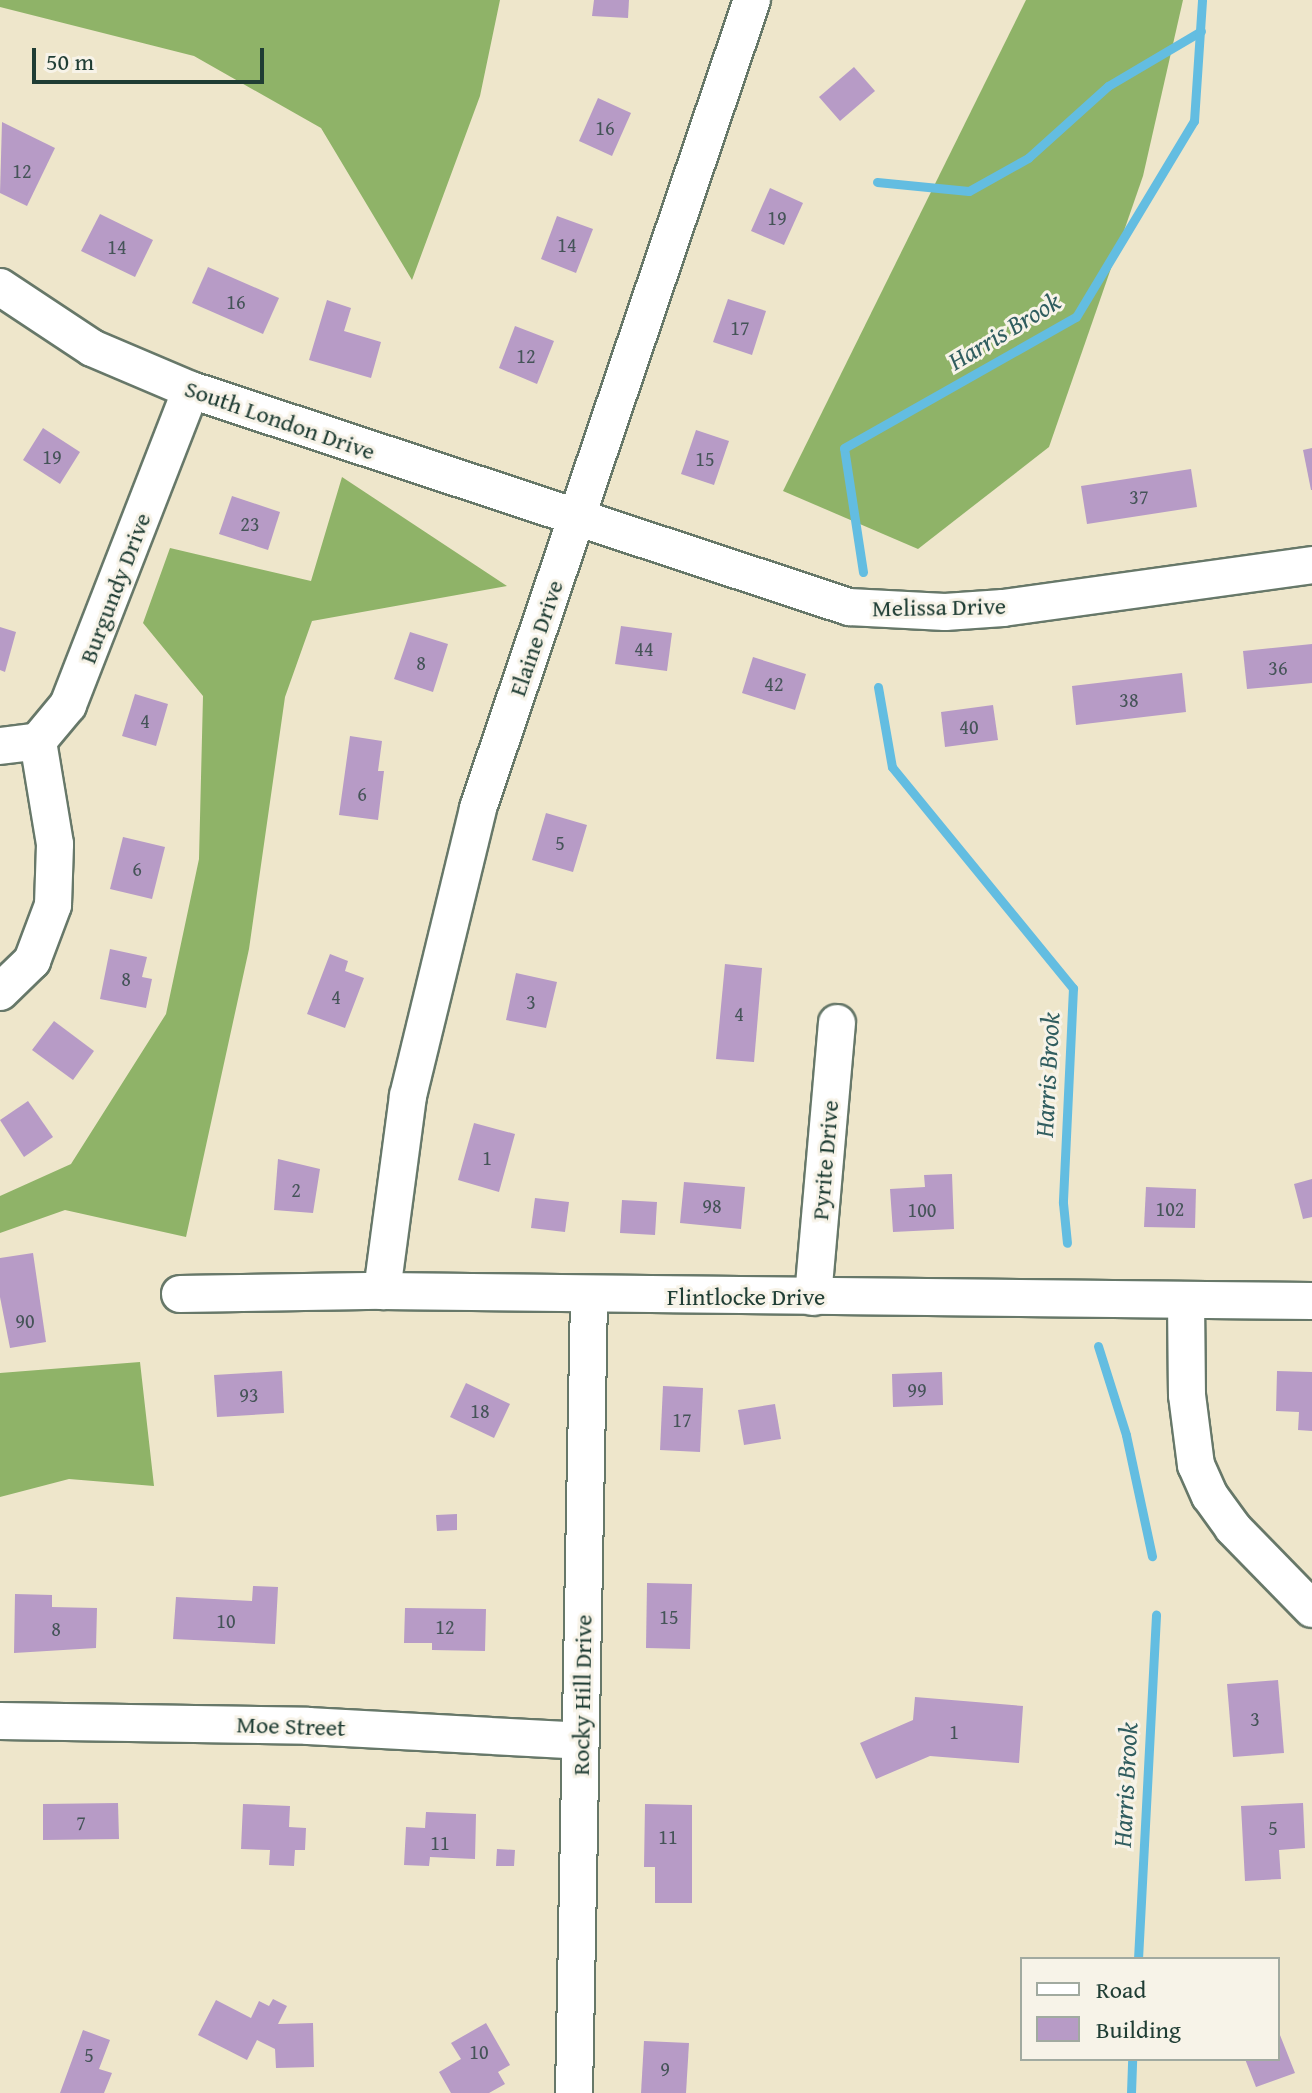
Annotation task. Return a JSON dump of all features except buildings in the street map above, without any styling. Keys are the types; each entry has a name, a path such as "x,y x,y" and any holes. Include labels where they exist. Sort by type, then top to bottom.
{"street":[{"name":"Elaine Drive","path":"382,1291 408,1096 478,808 752,0"},
{"name":"South London Drive","path":"0,287 92,348 191,390 576,521"},
{"name":"Burgundy Drive","path":"38,741 56,725 89,662 191,390"},
{"name":"Melissa Drive","path":"576,521 807,597 890,612 1003,608 1312,565"},
{"path":"0,746 38,741 55,844 53,905 32,961 0,992"},
{"name":"Pyrite Drive","path":"813,1297 837,1023"},
{"name":"Flintlocke Drive","path":"180,1294 382,1291 589,1297 1312,1301"},
{"name":"Rocky Hill Drive","path":"574,2093 589,1297"},
{"path":"1186,1301 1188,1419 1196,1465 1210,1496 1233,1528 1312,1609"},
{"name":"Moe Street","path":"0,1721 308,1726 581,1741"}],"green space":[{"path":"0,0 500,0 480,96 412,280 321,128 194,56 0,7"},
{"path":"1026,0 1183,0 1143,176 1049,447 918,549 783,491"},
{"path":"342,477 507,586 312,621 285,697 249,949 186,1237 65,1210 0,1233 0,1196 71,1164 166,1014 199,859 203,696 143,623 170,548 311,581"},
{"path":"140,1362 154,1486 69,1479 0,1497 0,1373"}],"waterway":[{"name":"Harris Brook","path":"863,572 844,448 1076,317 1194,121 1202,0"},
{"path":"877,182 969,191 1028,158 1108,86 1201,31"},
{"name":"Harris Brook","path":"878,687 892,767 1073,988 1063,1203 1067,1243"},
{"name":"Harris Brook","path":"1098,1346 1126,1435 1152,1556"},
{"name":"Harris Brook","path":"1138,1957 1156,1614"},
{"name":"Harris Brook","path":"1131,2093 1132,2061"}]}
